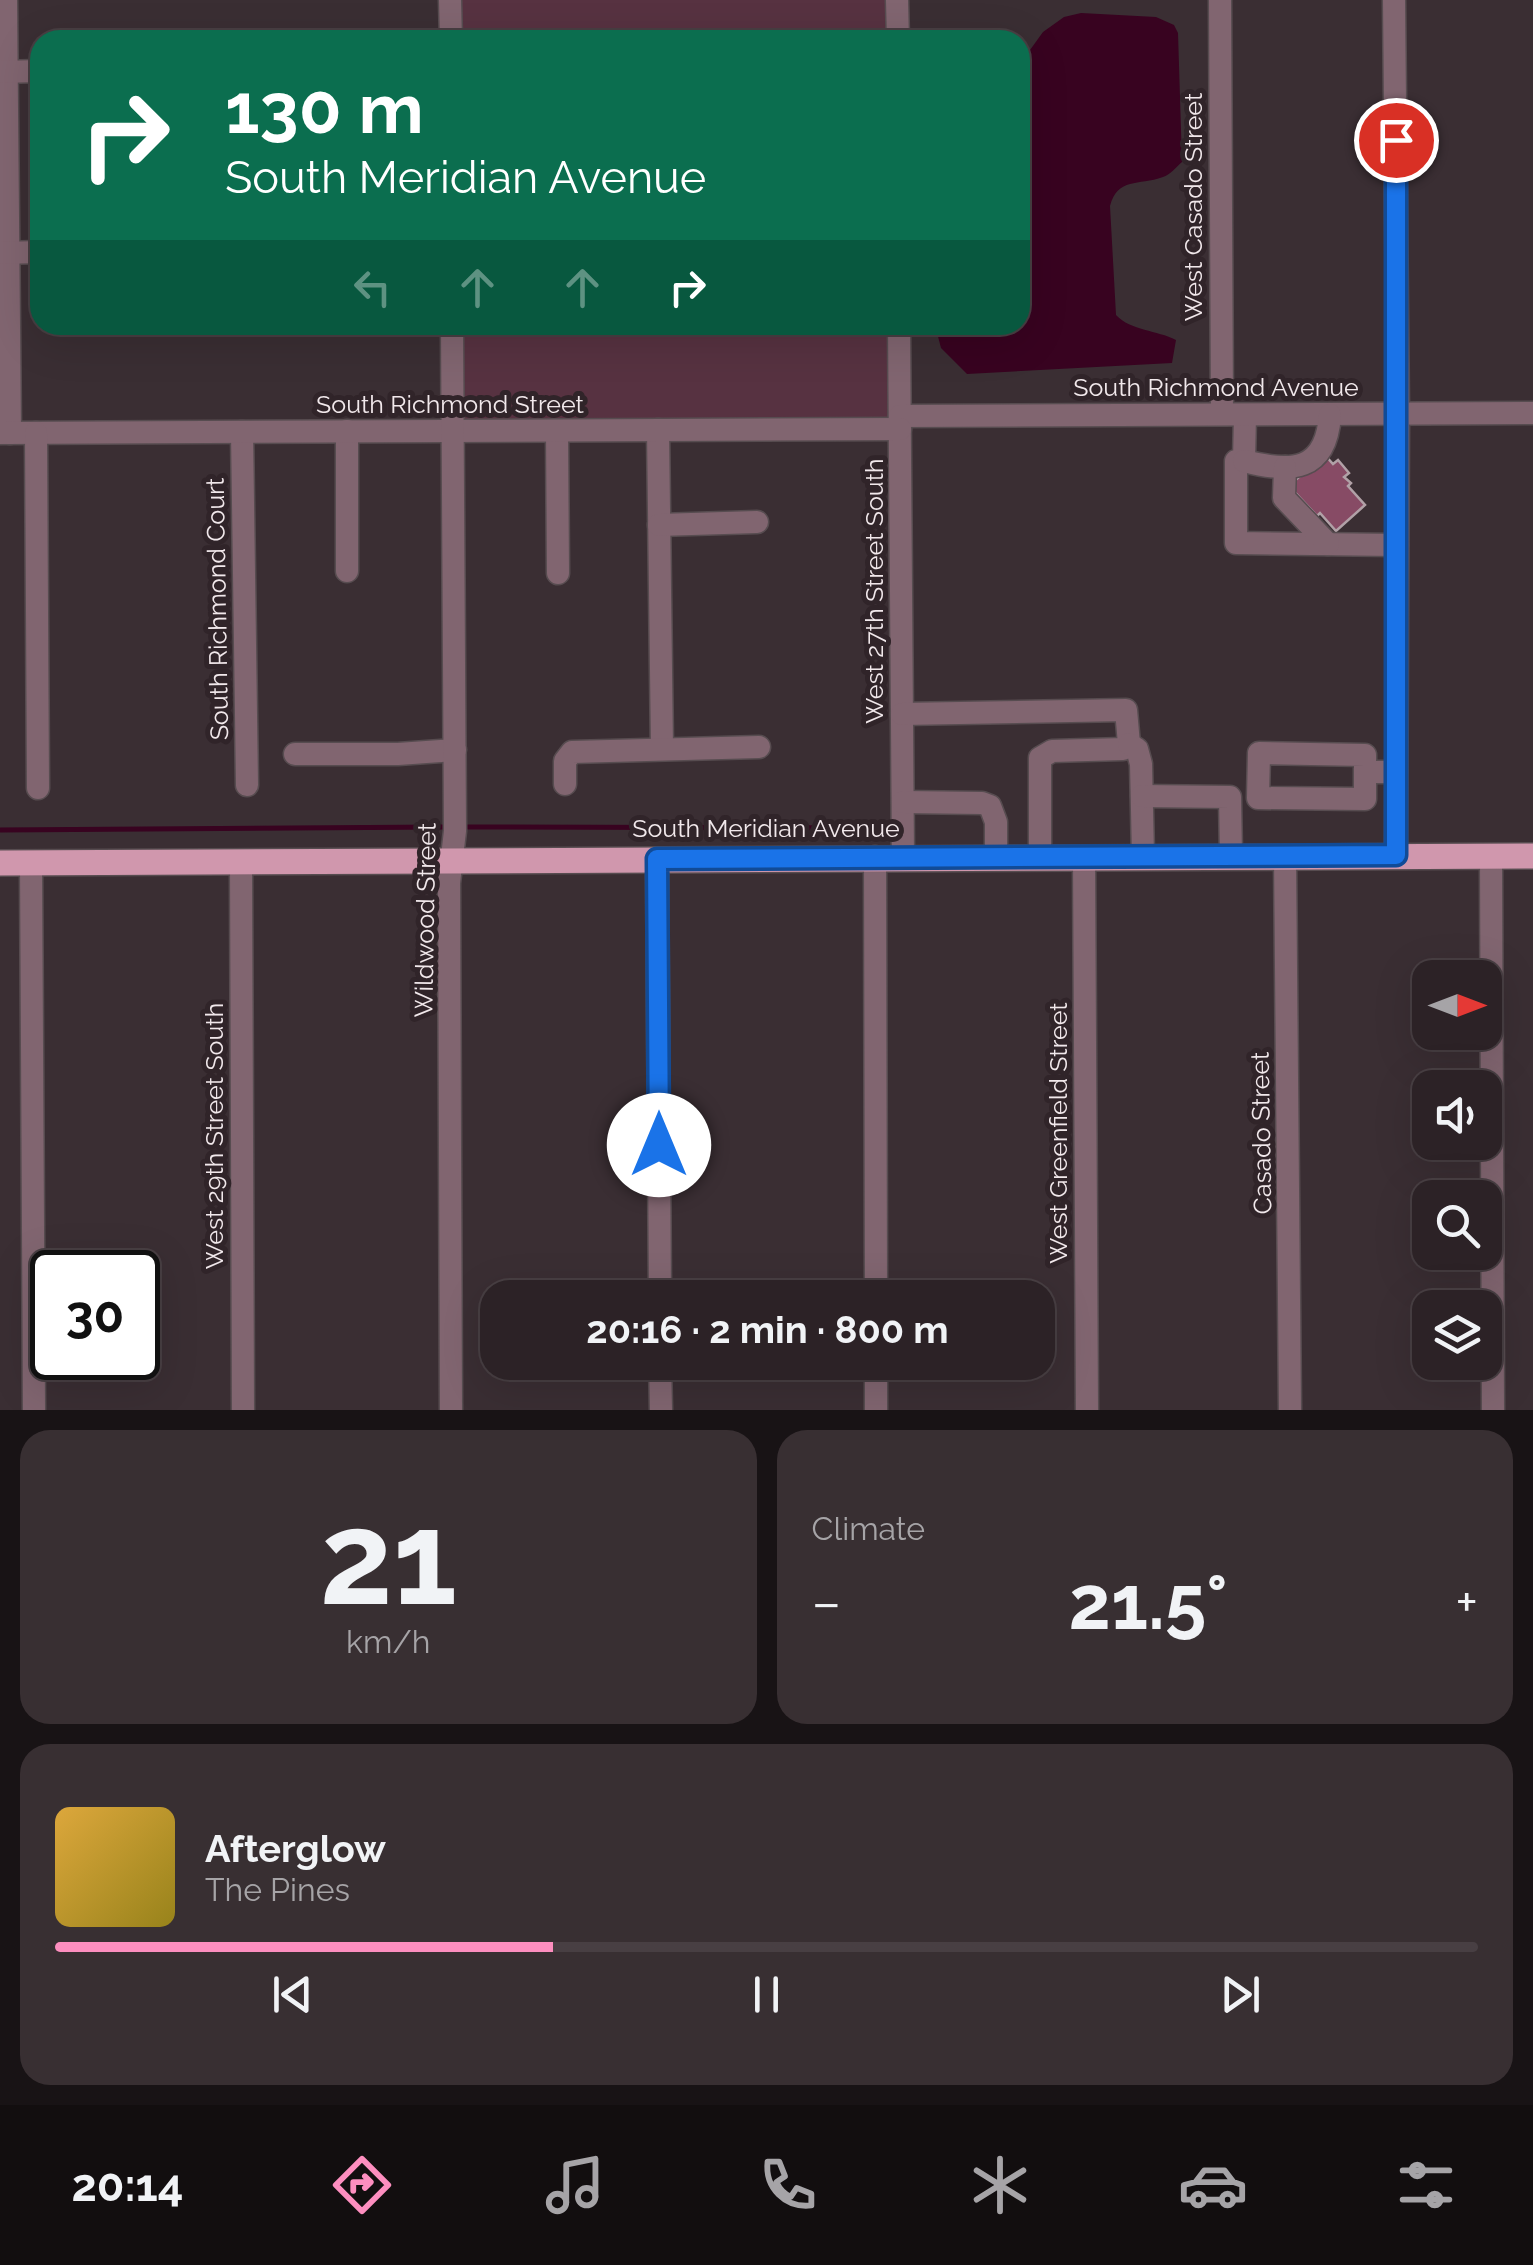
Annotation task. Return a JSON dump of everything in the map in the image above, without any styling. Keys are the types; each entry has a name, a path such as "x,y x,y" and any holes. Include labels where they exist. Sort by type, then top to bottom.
{"main road":[{"name":"South Meridian Avenue","path":"0,864 1533,856"}],"street":[{"path":"5,433 6,0"},
{"path":"450,0 451,30"},
{"path":"898,0 898,30"},
{"name":"West Casado Street","path":"1220,0 1233,414 1244,461 1236,461 1236,543 1328,544"},
{"path":"1394,0 1398,414 1396,855"},
{"path":"3,72 30,71"},
{"path":"4,253 30,252"},
{"name":"Wildwood Street","path":"452,335 454,750 449,883 452,1410"},
{"name":"West 27th Street South","path":"899,335 903,857"},
{"name":"South Richmond Avenue","path":"900,423 1233,414 1533,413"},
{"path":"1244,461 1295,468 1311,460 1324,450 1330,414"},
{"name":"South Richmond Street","path":"5,433 658,430 900,423"},
{"path":"557,430 558,573"},
{"path":"658,430 662,749"},
{"path":"347,431 347,571"},
{"name":"South Richmond Court","path":"242,432 247,785"},
{"path":"36,433 38,788"},
{"path":"1284,468 1284,498 1328,544 1397,545"},
{"path":"659,525 757,522"},
{"path":"902,714 1121,708 1128,715 1129,744 1124,749 1052,751 1043,755 1040,857"},
{"path":"1129,744 1140,756 1143,856"},
{"path":"566,784 565,761 572,752 759,747"},
{"path":"295,754 454,750"},
{"path":"1259,753 1366,754 1365,772 1365,799 1258,798 1259,753"},
{"path":"1365,772 1396,772"},
{"path":"1142,796 1230,796 1232,856"},
{"path":"903,802 990,806 996,822 996,857"},
{"name":"West Greenfield Street","path":"1084,856 1088,1410"},
{"name":"Casado Street","path":"1285,856 1290,1410"},
{"path":"1491,856 1493,1410"},
{"path":"875,857 876,1280"},
{"path":"657,859 660,1280"},
{"name":"West 29th Street South","path":"241,862 243,1410"},
{"path":"31,863 34,1410"},
{"path":"660,1380 661,1410"},
{"path":"876,1380 876,1410"}],"shaded area":[{"path":"450,0 897,0 897,30 451,30"},
{"path":"1081,13 1156,17 1174,25 1178,33 1182,162 1166,176 1124,186 1110,206 1116,315 1129,324 1176,340 1172,363 967,374 941,348 938,335 1030,335 1030,50 1043,32 1064,17"},
{"path":"452,335 899,335 900,429 453,431"}],"building":[{"path":"1324,454 1333,464 1338,460 1349,473 1344,477 1351,483 1348,486 1365,505 1336,531 1289,486"}],"waterway":[{"path":"467,827 867,828 877,824"},
{"path":"0,830 443,827"}],"route":[{"path":"659,1145 657,859 1396,855 1396,140"}]}
